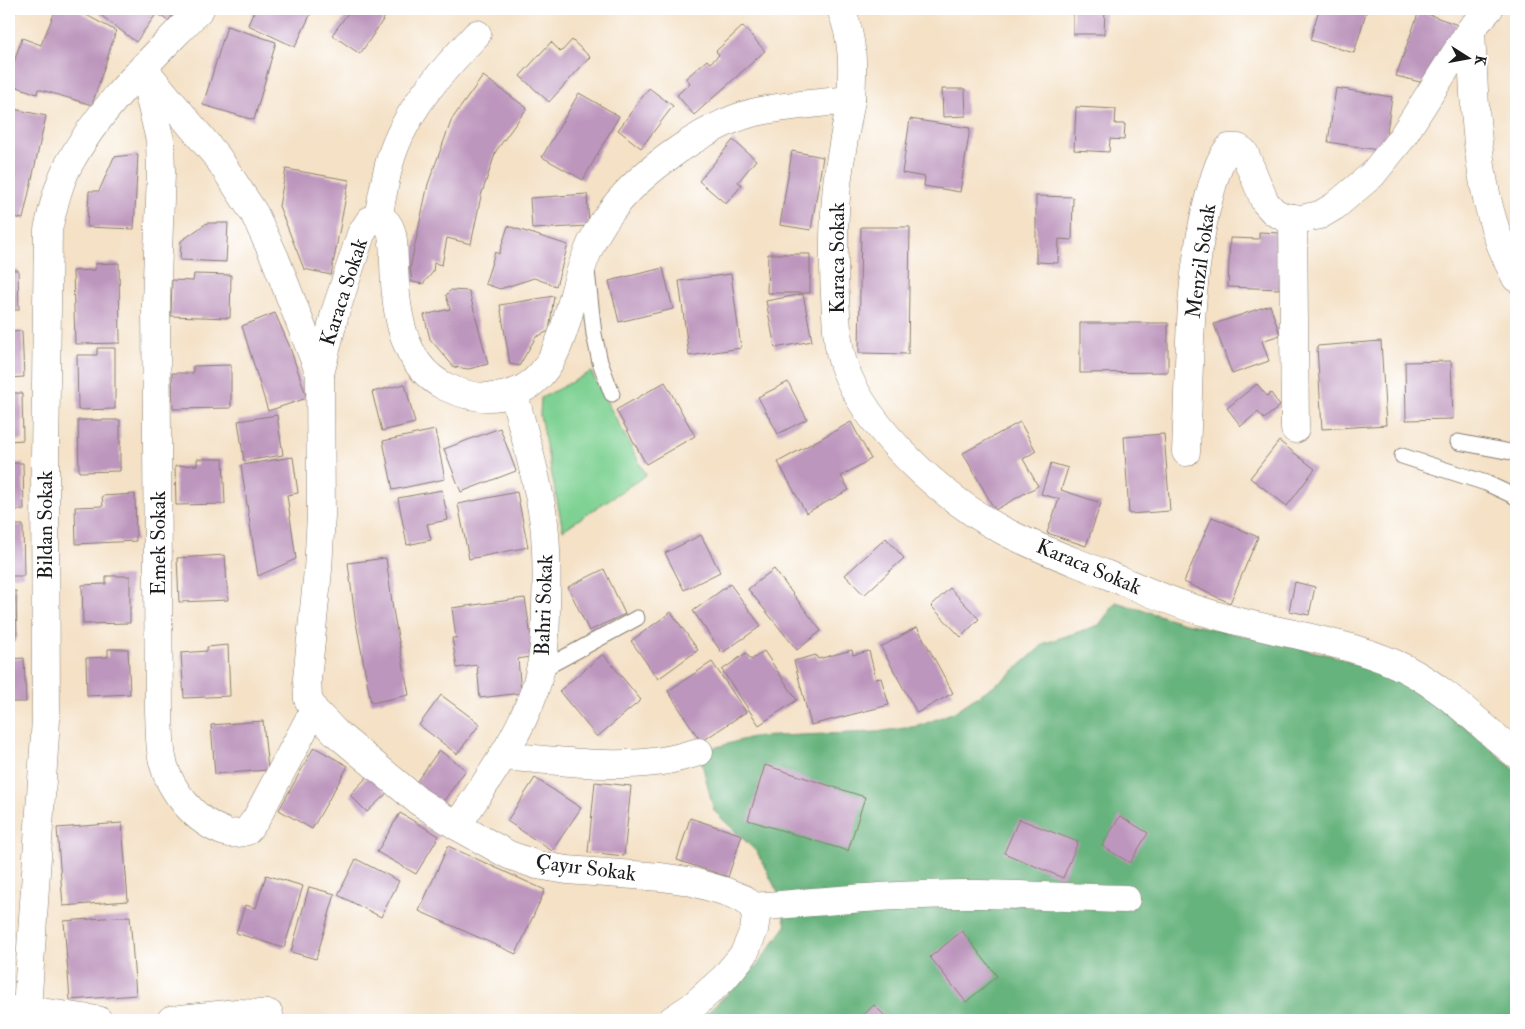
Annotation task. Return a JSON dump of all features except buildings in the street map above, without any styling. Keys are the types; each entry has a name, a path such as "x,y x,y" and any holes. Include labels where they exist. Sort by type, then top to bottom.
{"street":[{"name":"Bildan Sokak","path":"18,1010 46,720 45,460 48,230 54,202 68,165 88,134 143,68 200,9"},
{"path":"841,9 847,23 852,44 851,100"},
{"name":"Menzil Sokak","path":"1186,452 1195,270 1206,208 1216,173 1224,154 1229,148 1238,148 1244,152 1265,202 1274,212 1284,217 1301,219 1320,215 1335,206 1372,175 1401,139 1477,19 1489,9"},
{"path":"1477,19 1479,146 1488,205 1501,247 1516,276"},
{"name":"Karaca Sokak","path":"378,218 391,160 406,124 426,90 477,34"},
{"path":"143,68 218,158 254,213 275,258 320,374 321,515 318,570 307,679 308,699 314,710"},
{"name":"Emek Sokak","path":"143,68 160,140 161,173 156,304 159,692 162,761 168,780 180,798 203,819 225,832 236,834 247,831 256,819 314,710"},
{"name":"Karaca Sokak","path":"320,374 335,313 361,234 370,220 378,218 385,221 391,235 398,314 404,336 417,363 430,377 446,387 474,396 492,398 514,394 528,387 538,378 554,356 585,257 597,232 612,209 642,178 713,128 741,116 760,111 808,104 851,100 837,184 834,236 835,299 839,348 854,388 877,422 900,450 964,507 1002,530 1042,548 1174,602 1204,612 1341,645 1380,658 1405,669 1427,681 1453,700 1516,754"},
{"path":"1293,218 1295,428"},
{"name":"Bahri Sokak","path":"456,826 503,756 533,694 545,651 546,549 544,523 540,497 514,394"},
{"name":"Çayır Sokak","path":"314,710 336,733 418,801 456,826 509,855 537,864 567,870 689,881 744,899 753,907"},
{"path":"503,756 599,764 632,764 654,762 699,752"},
{"path":"672,1020 692,1006 724,978 744,954 754,930 756,917 753,907 885,896 956,894 1126,900"},
{"path":"18,1010 98,1020"},
{"path":"171,1020 229,1013 269,1014"}],"lane":[{"path":"585,257 594,334 600,362 612,394"},
{"path":"1458,442 1516,453"},
{"path":"1402,456 1486,483 1516,496"},
{"path":"541,670 637,618"}],"green space":[{"path":"591,372 646,475 563,530 540,415 541,398"},
{"path":"1116,602 1181,622 1334,656 1415,688 1468,728 1516,771 1516,1020 700,1020 757,965 786,926 778,893 757,852 714,811 699,752 752,737 876,732 919,726 954,712 1008,676 1045,643 1099,625"}]}
